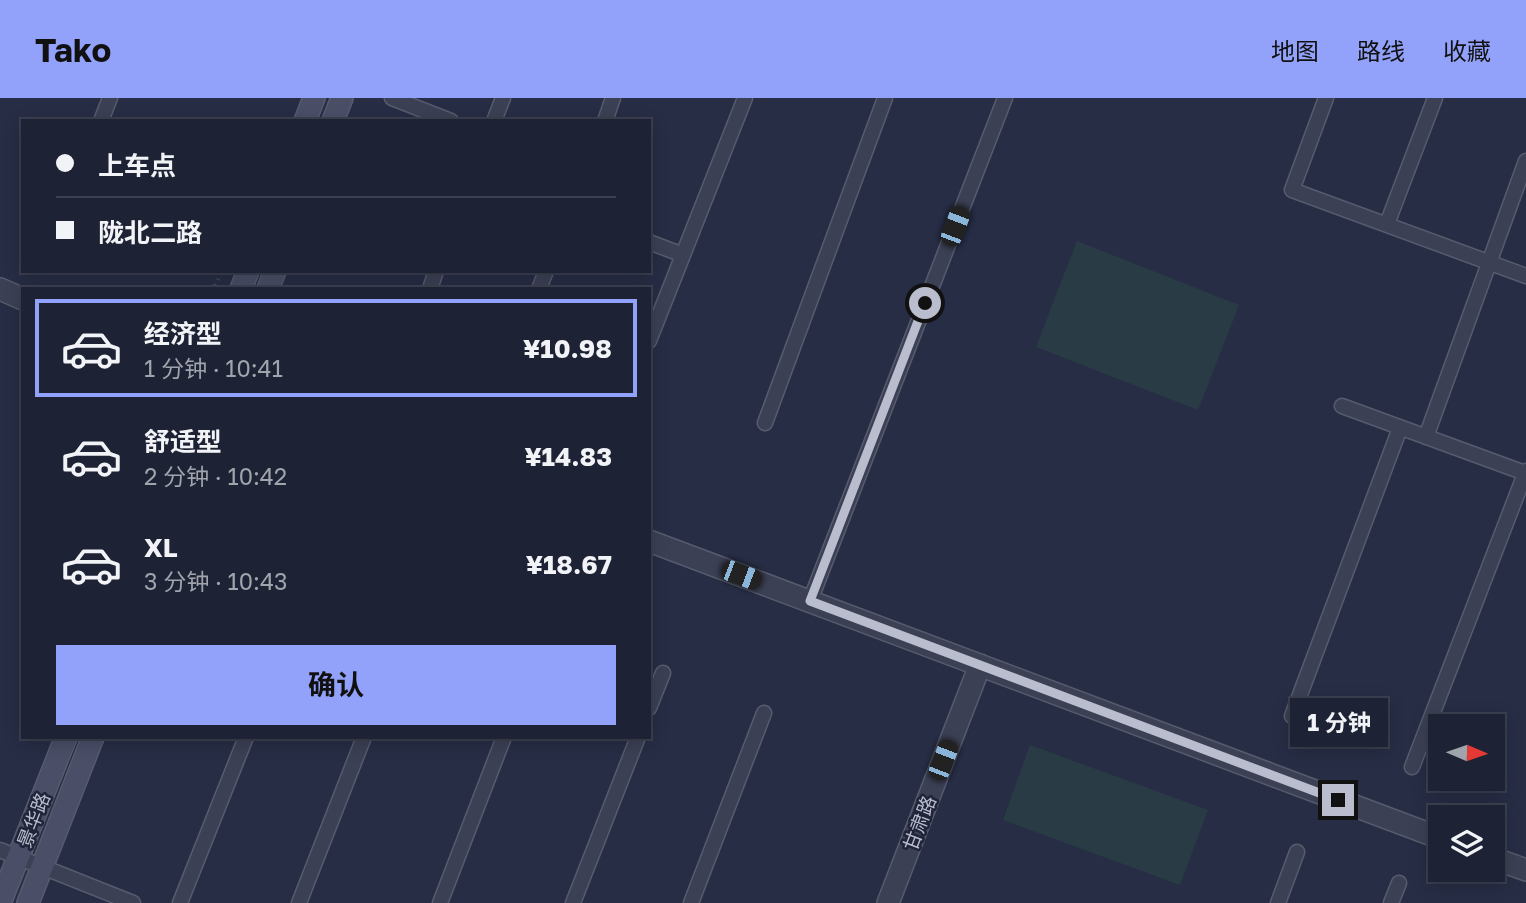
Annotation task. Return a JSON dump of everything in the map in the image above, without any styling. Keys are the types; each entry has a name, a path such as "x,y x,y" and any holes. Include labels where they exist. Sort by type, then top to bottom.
{"main road":[{"path":"307,119 314,98"},
{"path":"334,119 342,98"},
{"name":"景华路","path":"0,903 9,854 65,739"},
{"name":"景华路","path":"28,903 92,739"}],"street":[{"path":"0,289 21,298"},
{"path":"651,542 1428,833"},
{"name":"甘肃路","path":"888,903 980,665"},
{"path":"1505,862 1526,870"}],"lane":[{"path":"102,119 110,98"},
{"path":"392,98 446,119"},
{"path":"495,119 503,98"},
{"path":"605,119 613,98"},
{"path":"651,336 745,98"},
{"path":"765,423 885,98"},
{"path":"810,601 1005,98"},
{"path":"1326,98 1292,190 1526,276"},
{"path":"1387,224 1435,98"},
{"path":"1426,437 1526,161"},
{"path":"651,243 683,255"},
{"path":"1342,407 1526,472 1412,766"},
{"path":"1292,716 1400,428"},
{"path":"651,703 663,673"},
{"path":"691,903 764,713"},
{"path":"180,903 245,739"},
{"path":"299,903 363,739"},
{"path":"440,903 503,739"},
{"path":"573,903 637,739"},
{"path":"1278,903 1297,852"},
{"path":"9,854 133,903"},
{"path":"1391,903 1399,883"}],"shaded area":[{"path":"1077,241 1239,305 1198,410 1036,347"},
{"path":"1030,745 1208,810 1180,885 1003,820"}],"route":[{"path":"925,303 810,601 1338,800"}]}
